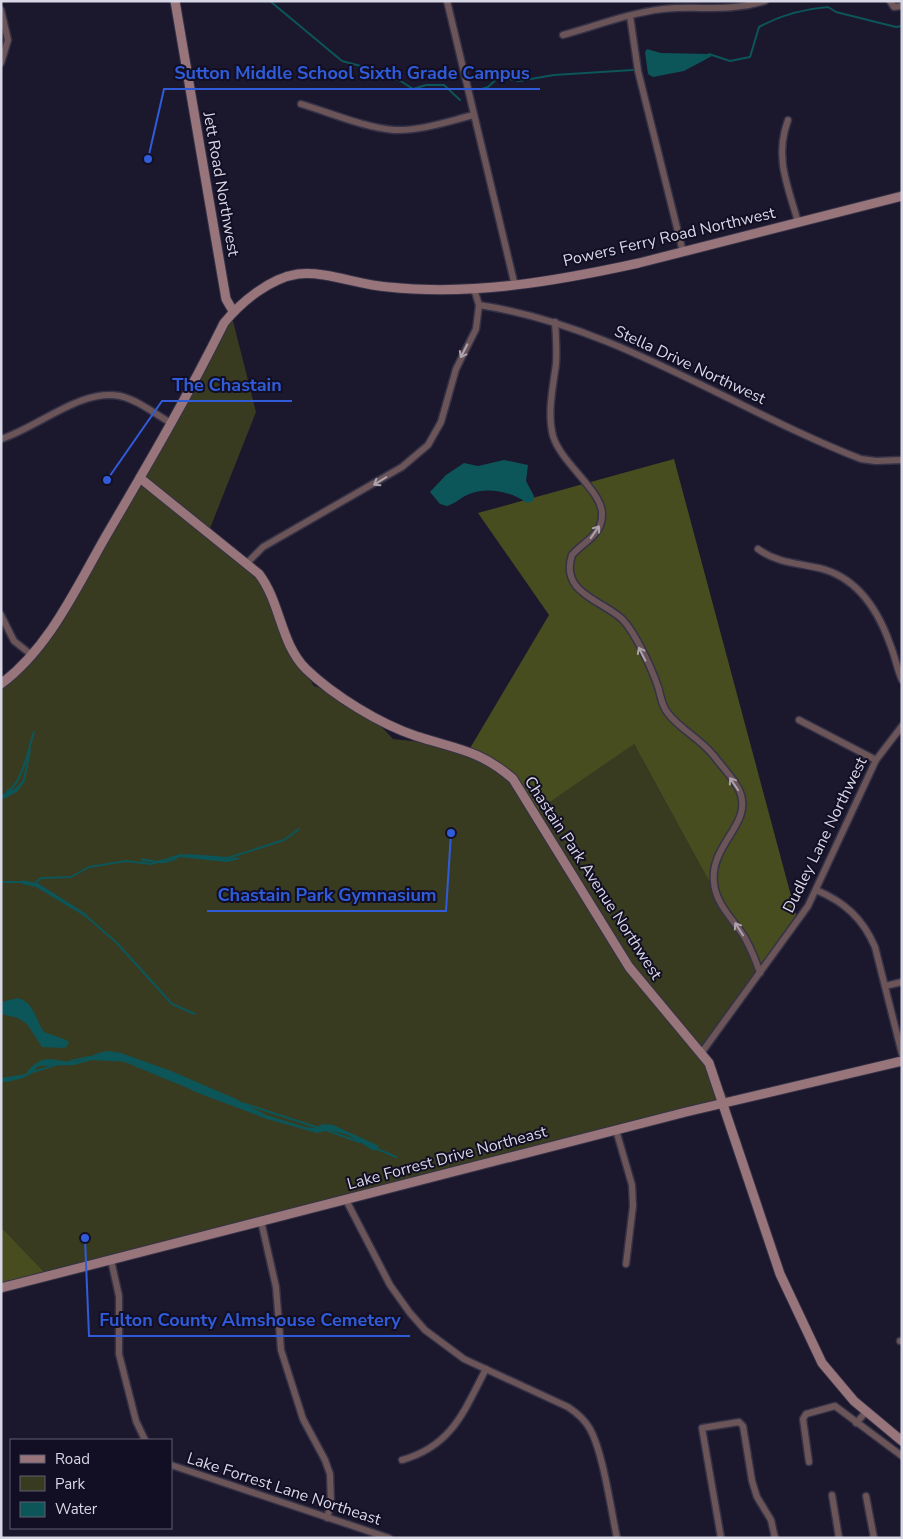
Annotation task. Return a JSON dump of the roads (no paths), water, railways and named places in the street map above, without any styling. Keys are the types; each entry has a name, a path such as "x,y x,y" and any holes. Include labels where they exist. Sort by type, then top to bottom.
{"street":[{"name":"Jett Road Northwest","path":"175,1 226,298 233,311"},
{"path":"447,1 515,286"},
{"path":"563,35 630,16 666,9 738,8 765,1"},
{"path":"890,1 894,7 902,6"},
{"path":"1,10 8,40 1,63"},
{"path":"630,16 638,71 684,252"},
{"path":"301,104 380,128 396,130 422,127 474,115"},
{"path":"788,120 782,136 780,153 798,222"},
{"name":"Powers Ferry Road Northwest","path":"1,684 33,656 59,617 171,423 224,323 233,311 271,283 299,274 316,275 388,288 474,289 515,286 597,273 902,196"},
{"path":"247,563 263,547 402,467 428,445 441,422 456,369 476,329 479,305 474,289"},
{"name":"Stella Drive Northwest","path":"479,305 519,312 555,322 622,347 843,452 868,461 902,460"},
{"path":"555,322 557,352 551,406 553,435 562,455 597,499 602,513 601,524 596,533 572,555 570,572 586,597 615,614 626,624 656,681 666,712 707,747 739,790 742,803 741,816 717,854 713,882 719,902 745,938 760,973"},
{"path":"1,440 83,400 107,395 130,400 171,423"},
{"name":"Chastain Park Avenue Northwest","path":"140,478 259,574 268,588 294,653 317,679 384,722 417,736 477,754 513,780 629,967 652,997 702,1052 714,1074 766,1235 790,1296 828,1372 841,1388 902,1441"},
{"path":"758,550 777,560 829,571 858,589 869,602 883,627 902,680"},
{"path":"1,615 14,640 33,656"},
{"path":"799,720 876,760"},
{"name":"Dudley Lane Northwest","path":"702,1052 798,921 816,890 876,760 902,726"},
{"path":"816,890 843,904 863,924 875,947 902,1054"},
{"path":"885,986 902,982"},
{"name":"Lake Forrest Drive Northeast","path":"1,1288 616,1130 902,1061"},
{"path":"616,1130 632,1185 633,1206 626,1264"},
{"path":"346,1200 390,1285 410,1313 444,1345 486,1369 568,1407 589,1426 596,1442 617,1538"},
{"path":"261,1221 276,1287 281,1350 303,1419 326,1460 330,1474 331,1503 327,1518"},
{"path":"111,1260 118,1296 119,1354 136,1421 145,1439"},
{"path":"402,1460 427,1451 449,1434 460,1419 486,1369"},
{"path":"810,1462 804,1419 806,1414 834,1406 902,1456"},
{"path":"856,1423 867,1412"},
{"path":"721,1538 702,1428 738,1422 743,1426 757,1497 771,1520 775,1538"},
{"name":"Lake Forrest Lane Northeast","path":"172,1465 388,1538"},
{"path":"832,1495 839,1538"},
{"path":"866,1496 874,1538"}],"water":[{"path":"647,49 661,53 708,54 712,56 684,71 653,77 648,74 645,52"},
{"path":"504,460 528,465 526,481 534,496 533,501 527,503 513,495 490,490 474,492 447,506 440,504 430,492 446,475 464,463 478,466"},
{"path":"29,750 31,750 25,781 17,792 1,800 1,795 16,788 23,780"},
{"path":"179,854 229,859 238,857 239,859 227,862 179,857 165,863 141,861 141,858 165,861"},
{"path":"23,880 39,884 88,915 86,917 36,887 22,884"},
{"path":"18,998 28,1004 44,1032 66,1040 69,1042 67,1046 64,1048 42,1047 27,1024 18,1018 1,1014 1,1002"},
{"path":"108,1051 121,1053 171,1071 236,1099 266,1115 305,1127 315,1128 323,1124 333,1125 379,1146 374,1151 348,1135 329,1130 317,1133 267,1119 198,1093 131,1062 92,1060 74,1065 38,1066 26,1076 1,1083 1,1078 26,1074 39,1061 73,1062"}],"waterway":[{"path":"270,1 342,61 383,72 390,79 399,80 413,89 426,85 444,85 460,100"},
{"path":"709,54 730,61 750,57 759,27 784,16 819,8 828,7 836,12 896,27 902,26"},
{"path":"482,89 488,87 499,77 519,81 554,75 633,70"},
{"path":"7,792 13,787 21,773 34,732"},
{"path":"188,855 228,858 284,840 299,829"},
{"path":"34,884 41,878 71,877 89,867 126,861 151,864 178,856"},
{"path":"1,882 23,882"},
{"path":"86,916 117,943 172,1004 195,1014"},
{"path":"71,1061 89,1057"},
{"path":"125,1061 178,1083"},
{"path":"33,1072 55,1065"},
{"path":"245,1104 319,1128"},
{"path":"326,1130 359,1142"},
{"path":"375,1148 396,1157"}],"place":[{"name":"Sutton Middle School Sixth Grade Campus","path":"148,159"},
{"name":"The Chastain","path":"107,480"},
{"name":"Chastain Park Gymnasium","path":"451,833"},
{"name":"Fulton County Almshouse Cemetery","path":"85,1238"}]}
